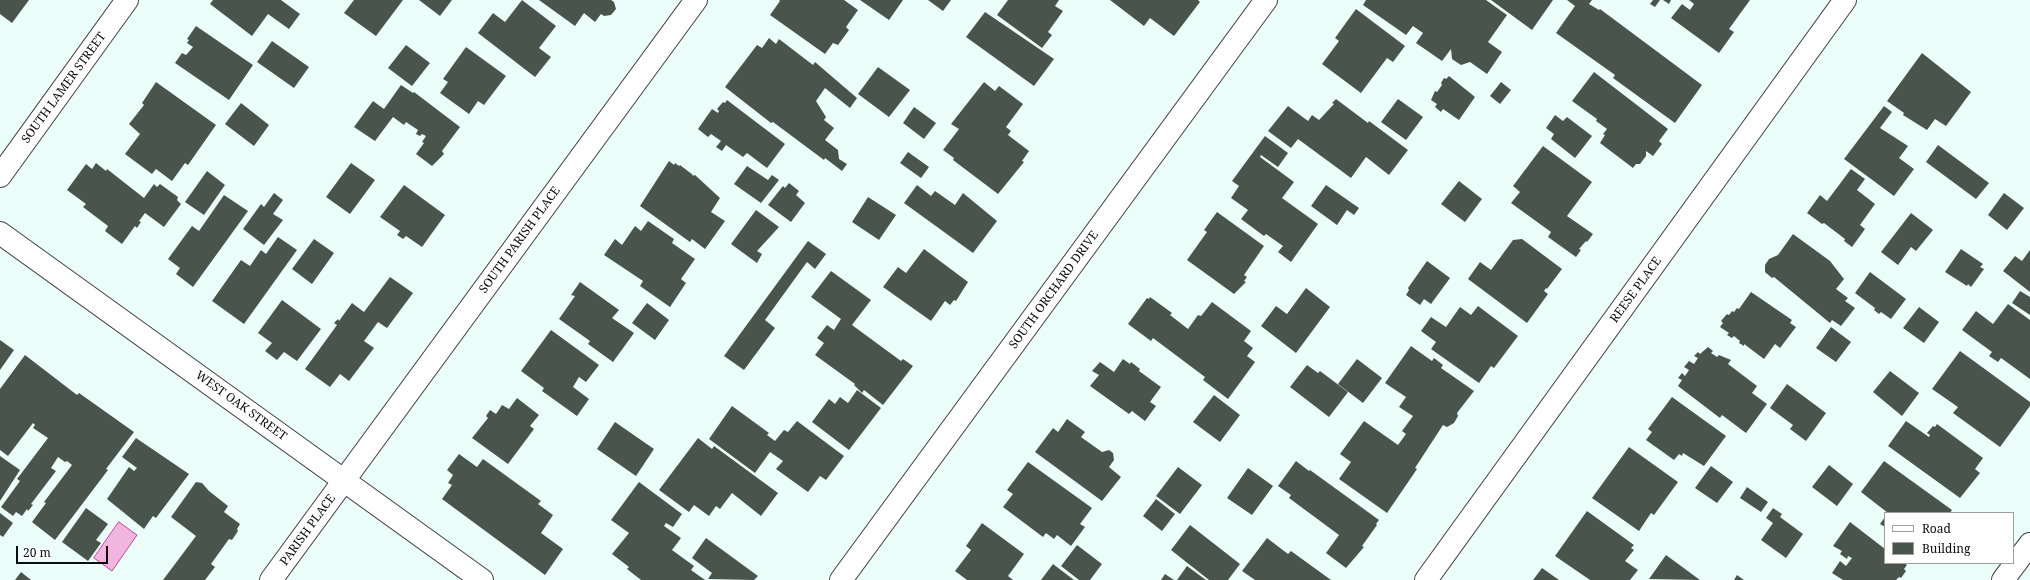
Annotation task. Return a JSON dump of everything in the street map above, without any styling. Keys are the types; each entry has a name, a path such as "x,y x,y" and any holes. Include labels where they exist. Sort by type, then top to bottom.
{"street":[{"name":"SOUTH LAMER STREET","path":"0,176 127,0"},
{"name":"SOUTH PARISH PLACE","path":"344,480 696,0"},
{"name":"SOUTH ORCHARD DRIVE","path":"841,580 1266,0"},
{"name":"REESE PLACE","path":"1426,580 1845,0"},
{"name":"WEST OAK STREET","path":"0,233 482,580"},
{"name":"PARISH PLACE","path":"271,580 344,480"},
{"path":"2003,580 2030,544"}],"shaded area":[{"path":"119,522 137,535 112,571 94,558"}],"building":[{"path":"0,0 29,0 12,23 0,14"},
{"path":"213,0 281,0 300,14 289,29 268,14 252,36 210,4"},
{"path":"354,0 403,0 376,36 344,13"},
{"path":"419,0 452,0 440,16"},
{"path":"522,0 556,26 539,48 551,57 535,77 478,33 493,13 505,22"},
{"path":"539,0 611,0 614,2 616,9 611,15 604,16 601,14 595,22 584,13 575,26"},
{"path":"779,0 844,0 858,10 846,27 849,30 838,45 833,43 825,54 770,15 780,1"},
{"path":"860,0 903,0 889,20"},
{"path":"928,0 951,0 943,11"},
{"path":"1008,0 1059,0 1055,6 1063,11 1048,32 1052,35 1042,48 997,15"},
{"path":"1110,0 1198,0 1200,2 1174,36 1150,18 1144,26"},
{"path":"1366,0 1486,0 1507,15 1488,42 1502,52 1487,74 1470,62 1461,65 1452,59 1451,49 1442,61 1416,43 1423,33 1413,26 1406,35 1363,5"},
{"path":"1491,0 1553,0 1532,30"},
{"path":"1567,0 1592,0 1589,4 1599,10 1600,9 1702,85 1675,123 1613,78 1615,75 1556,33 1575,6"},
{"path":"1653,0 1660,0 1655,7 1650,4"},
{"path":"1663,0 1671,0 1669,4"},
{"path":"1689,0 1750,0 1729,29 1734,32 1719,53 1671,18 1682,4 1690,10 1694,4"},
{"path":"1356,9 1405,46 1393,62 1387,58 1361,93 1322,64 1339,41 1335,38"},
{"path":"985,12 1054,59 1034,86 966,37"},
{"path":"196,26 253,65 229,100 175,63 182,53 186,55 193,47 187,43 189,40 187,39"},
{"path":"769,38 776,44 779,39 813,65 815,62 857,98 850,108 825,88 816,101 826,117 824,120 834,128 825,140 838,150 839,159 847,164 842,171 825,158 824,160 773,122 771,123 725,87 757,45 762,48"},
{"path":"272,41 309,67 294,88 257,62"},
{"path":"406,45 430,63 412,86 388,68"},
{"path":"466,47 506,76 484,105 478,101 469,114 440,93 448,82 443,79"},
{"path":"1922,53 1971,92 1946,126 1935,119 1927,130 1903,115 1904,113 1887,101"},
{"path":"878,67 910,90 889,117 858,94"},
{"path":"1594,72 1668,129 1659,141 1662,144 1653,156 1646,151 1646,156 1640,164 1636,164 1633,168 1600,143 1605,135 1603,134 1607,129 1596,121 1597,119 1572,101"},
{"path":"1449,76 1475,97 1459,120 1443,109 1441,112 1435,107 1437,104 1431,100 1435,91 1437,92 1442,85 1441,83 1444,78 1446,79"},
{"path":"156,82 216,125 188,165 185,163 172,181 156,169 152,174 125,154 140,134 129,124 144,105 142,103"},
{"path":"984,82 995,91 999,86 1023,104 1006,127 1011,131 1008,135 1029,151 1022,161 1024,162 998,194 953,160 954,158 943,150 959,129 951,124"},
{"path":"1501,82 1511,90 1500,104 1490,96"},
{"path":"401,85 413,93 414,92 460,127 442,151 444,154 432,166 416,154 424,143 422,142 426,136 416,134 418,130 406,122 404,125 393,117 375,141 354,127 373,101 384,109"},
{"path":"1336,99 1408,150 1389,175 1366,157 1351,178 1298,139 1291,148 1268,131 1288,106 1308,121 1312,115 1319,120 1334,104 1332,103"},
{"path":"1398,99 1423,117 1406,140 1381,122"},
{"path":"727,100 785,144 767,168 747,153 743,157 726,145 722,151 716,147 721,141 711,134 708,137 698,129 712,109 718,113 719,111 717,109"},
{"path":"241,103 269,125 254,146 225,124"},
{"path":"1884,106 1892,112 1880,128 1908,146 1899,158 1914,169 1894,196 1844,159"},
{"path":"914,107 936,123 924,139 903,123"},
{"path":"1555,115 1563,121 1567,117 1592,136 1575,158 1551,139 1554,134 1546,128"},
{"path":"1265,136 1288,153 1278,167 1261,155 1260,157 1294,182 1282,198 1318,224 1291,262 1278,252 1283,246 1266,234 1264,236 1241,219 1248,210 1231,198 1239,186 1232,181"},
{"path":"1938,145 1989,183 1976,199 1926,162"},
{"path":"1543,146 1592,182 1567,216 1593,234 1579,249 1581,250 1576,257 1548,237 1551,232 1511,203 1520,192 1513,186"},
{"path":"908,152 929,167 921,178 900,163"},
{"path":"669,161 674,165 675,163 679,166 680,165 693,175 692,176 695,175 720,198 711,212 725,221 705,249 692,239 690,242 640,206"},
{"path":"96,163 106,171 107,169 144,198 154,184 157,187 160,184 178,197 177,200 181,204 164,227 145,213 139,221 141,222 137,228 135,226 122,244 105,231 108,226 83,207 86,204 67,190 86,164 92,169"},
{"path":"351,163 375,180 350,214 326,197"},
{"path":"747,166 768,180 772,175 779,180 761,203 734,184"},
{"path":"1851,169 1865,179 1857,190 1875,204 1860,225 1865,229 1852,247 1844,241 1845,239 1824,223 1822,224 1807,213 1820,195 1827,201"},
{"path":"207,171 225,185 204,215 185,202"},
{"path":"1459,181 1482,199 1465,222 1441,204"},
{"path":"789,183 799,191 796,195 805,203 791,222 768,205 783,186 785,188"},
{"path":"404,185 445,215 422,247 406,236 403,239 397,235 400,231 380,217"},
{"path":"917,185 931,196 935,191 955,205 963,193 997,221 973,253 904,203"},
{"path":"1326,185 1359,208 1354,215 1347,210 1337,225 1311,206"},
{"path":"274,193 283,200 273,214 283,220 264,245 243,229 261,204 264,207"},
{"path":"2004,193 2024,208 2007,230 1988,215"},
{"path":"224,195 248,211 193,287 176,274 180,268 168,259 192,226 199,231"},
{"path":"868,197 896,215 879,240 852,222"},
{"path":"756,210 779,227 757,251 762,254 757,263 731,244"},
{"path":"1217,212 1264,246 1244,275 1247,277 1244,281 1246,282 1234,294 1187,260 1207,232 1204,230"},
{"path":"1911,213 1933,230 1916,251 1911,247 1898,265 1881,252"},
{"path":"648,221 674,239 672,243 695,259 681,279 686,283 670,307 640,286 643,281 604,255 615,239 622,245 635,226 641,231"},
{"path":"1793,234 1830,261 1844,279 1836,289 1848,298 1845,301 1855,308 1841,326 1832,320 1830,323 1774,277 1772,278 1765,272 1765,265 1769,259 1778,255"},
{"path":"278,237 297,250 244,324 212,301 241,260 250,266 261,250 266,254"},
{"path":"314,239 334,253 312,284 292,269"},
{"path":"1522,239 1562,269 1544,291 1548,294 1527,323 1468,279 1480,262 1491,270 1513,240"},
{"path":"808,241 826,254 815,269 807,262 765,320 775,328 744,370 724,356"},
{"path":"924,249 968,282 956,301 954,300 950,305 945,301 931,321 883,287 898,267 906,273"},
{"path":"1961,249 1983,264 1980,267 1984,269 1971,287 1945,272"},
{"path":"2030,250 2030,292 2003,271 2015,256 2022,261"},
{"path":"1427,261 1450,278 1431,304 1424,299 1420,305 1406,295 1409,290 1408,288"},
{"path":"831,271 871,300 852,325 901,361 903,359 913,366 883,405 864,390 862,393 854,385 855,384 815,355 824,343 817,338 827,325 834,330 841,319 811,297"},
{"path":"1870,272 1906,299 1891,319 1881,312 1879,314 1874,310 1875,308 1855,293"},
{"path":"390,277 413,293 387,328 378,322 364,341 374,348 349,381 340,374 330,387 305,369 337,325 334,323 338,319 339,321 352,303 364,312"},
{"path":"580,282 619,310 612,318 634,333 613,362 588,344 590,341 559,319 575,296 571,295"},
{"path":"1306,288 1330,307 1296,353 1261,326 1276,306 1287,314"},
{"path":"2020,291 2030,297 2030,315 2012,303"},
{"path":"1751,292 1792,320 1790,323 1796,327 1780,348 1775,344 1764,359 1744,344 1744,346 1739,343 1740,341 1734,336 1732,338 1727,335 1729,333 1720,327 1723,323 1721,321 1727,314 1729,315 1732,311 1734,312 1737,308 1739,309"},
{"path":"1150,297 1172,313 1170,315 1188,329 1198,315 1201,316 1212,302 1251,331 1244,341 1253,348 1247,356 1255,362 1228,399 1203,380 1205,377 1153,338 1151,341 1128,324 1147,298 1149,299"},
{"path":"282,300 321,329 297,361 284,352 277,360 265,351 272,343 258,333"},
{"path":"647,303 669,320 655,340 632,323"},
{"path":"2008,304 2030,320 2030,379 2001,358 1998,362 1989,356 1992,352 1962,330 1976,311 1993,324"},
{"path":"1478,306 1518,336 1494,368 1491,366 1479,383 1431,349 1436,342 1421,331 1431,317 1446,327 1460,307 1471,315"},
{"path":"1919,307 1939,322 1924,343 1903,328"},
{"path":"1831,327 1851,342 1836,362 1816,348"},
{"path":"551,330 599,365 586,382 579,377 573,387 589,399 577,416 542,391 544,388 521,371"},
{"path":"0,340 14,350 0,370"},
{"path":"1411,346 1432,361 1434,358 1443,365 1441,368 1474,391 1457,413 1458,416 1454,423 1447,427 1443,425 1415,468 1417,469 1387,513 1339,479 1351,462 1340,454 1364,421 1398,445 1406,434 1402,431 1413,416 1399,407 1406,397 1385,383"},
{"path":"1708,347 1713,351 1711,353 1717,357 1719,355 1731,360 1728,364 1757,386 1752,393 1767,404 1746,433 1722,415 1720,418 1678,386 1682,380 1678,378 1682,373 1685,376 1689,370 1684,367 1689,361 1694,364 1698,358 1694,356 1698,352 1700,354"},
{"path":"1960,351 2030,402 2030,406 2000,447 1953,413 1958,407 1932,389"},
{"path":"25,355 77,395 79,393 134,432 106,469 108,470 55,540 32,522 46,503 44,502 72,465 67,461 65,462 58,457 51,468 56,471 31,504 33,505 28,511 27,509 22,516 16,512 13,516 1,507 20,481 17,479 48,438 33,428 35,425 33,423 8,456 0,450 0,389"},
{"path":"1123,359 1130,364 1131,362 1140,369 1139,371 1161,387 1150,402 1156,406 1145,421 1132,411 1129,414 1090,386 1099,375 1092,371 1100,362 1114,372"},
{"path":"1357,359 1382,378 1363,403 1338,384"},
{"path":"1307,365 1318,373 1320,371 1348,392 1329,417 1290,387"},
{"path":"1890,371 1919,393 1902,416 1873,392"},
{"path":"1787,384 1826,413 1806,441 1790,429 1793,425 1770,408"},
{"path":"857,390 881,408 849,450 812,422 829,399 835,404 840,397 848,403"},
{"path":"1214,395 1240,415 1220,442 1193,422"},
{"path":"1672,397 1726,436 1704,466 1683,453 1682,456 1679,454 1674,460 1646,440 1652,432 1648,429"},
{"path":"517,398 539,415 530,426 534,429 508,464 472,438 488,418 486,416 490,410 496,414 502,405 509,409"},
{"path":"732,406 769,433 767,435 775,441 784,430 788,432 797,421 844,456 826,480 820,476 808,492 776,469 783,461 770,452 755,473 709,439"},
{"path":"1067,419 1085,432 1081,437 1102,452 1109,450 1113,453 1114,460 1109,467 1121,477 1102,501 1035,452 1053,428 1058,432"},
{"path":"1906,421 1929,437 1930,435 1927,433 1937,424 1983,458 1975,469 1980,473 1960,498 1888,446"},
{"path":"615,422 654,449 636,476 597,449"},
{"path":"136,438 189,474 156,518 153,516 144,529 107,499 129,467 134,471 137,468 122,457"},
{"path":"698,438 712,449 714,446 778,493 761,516 732,493 720,509 716,506 709,516 694,505 689,512 659,490"},
{"path":"1629,447 1678,482 1654,515 1651,513 1639,531 1592,498"},
{"path":"459,454 477,467 483,459 541,501 538,504 553,515 541,533 563,549 545,575 442,499 452,485 448,483 453,475 447,470"},
{"path":"0,456 20,470 0,501"},
{"path":"1296,461 1379,520 1362,546 1364,547 1346,568 1326,553 1339,535 1289,498 1291,495 1278,486"},
{"path":"1884,461 1952,510 1951,512 1887,512 1861,492"},
{"path":"1028,462 1092,508 1080,524 1085,527 1071,546 1057,535 1054,539 1046,533 1043,537 1003,507 1013,494 1007,490"},
{"path":"1829,465 1853,484 1837,506 1812,487"},
{"path":"1711,466 1733,482 1717,503 1695,488"},
{"path":"1178,467 1202,485 1180,514 1156,496"},
{"path":"1248,468 1273,486 1252,515 1227,498"},
{"path":"196,482 202,483 209,491 228,506 224,512 240,524 237,529 238,531 232,540 229,539 211,564 215,567 205,580 163,580 196,536 171,517"},
{"path":"639,482 682,514 673,527 666,523 664,526 681,538 672,550 694,566 691,570 705,580 641,580 627,569 629,567 612,554 629,533 611,520"},
{"path":"1747,487 1768,502 1761,512 1740,498"},
{"path":"1156,499 1175,514 1162,531 1143,516"},
{"path":"86,508 108,524 96,540 101,543 88,561 62,542"},
{"path":"1773,508 1782,514 1780,517 1803,534 1786,558 1761,540 1773,523 1766,518"},
{"path":"1587,511 1634,545 1631,548 1634,550 1625,561 1638,570 1630,580 1590,580 1555,556"},
{"path":"0,513 13,523 3,537 0,535"},
{"path":"1884,518 1884,526 1880,524"},
{"path":"1850,522 1884,548 1884,564 1906,564 1907,565 1904,569 1906,571 1901,578 1899,577 1896,580 1843,580 1832,573 1840,561 1846,566 1852,558 1848,556 1847,559 1840,554 1842,551 1833,546"},
{"path":"982,523 1024,554 1008,576 1013,580 967,580 955,571 971,550 966,546"},
{"path":"1190,525 1240,564 1228,580 1209,580 1171,550"},
{"path":"706,538 758,576 754,580 708,579 712,573 692,558"},
{"path":"1267,538 1288,554 1291,551 1331,580 1255,580 1242,571"},
{"path":"1077,545 1102,564 1090,580 1079,580 1061,566"},
{"path":"1666,555 1700,580 1649,579"},
{"path":"1053,564 1074,580 1041,580"},
{"path":"1187,566 1206,580 1177,580"},
{"path":"1542,568 1559,580 1533,580"},
{"path":"21,572 31,580 15,580"},
{"path":"1165,574 1174,580 1161,580"},
{"path":"1737,575 1744,580 1734,580"}]}
